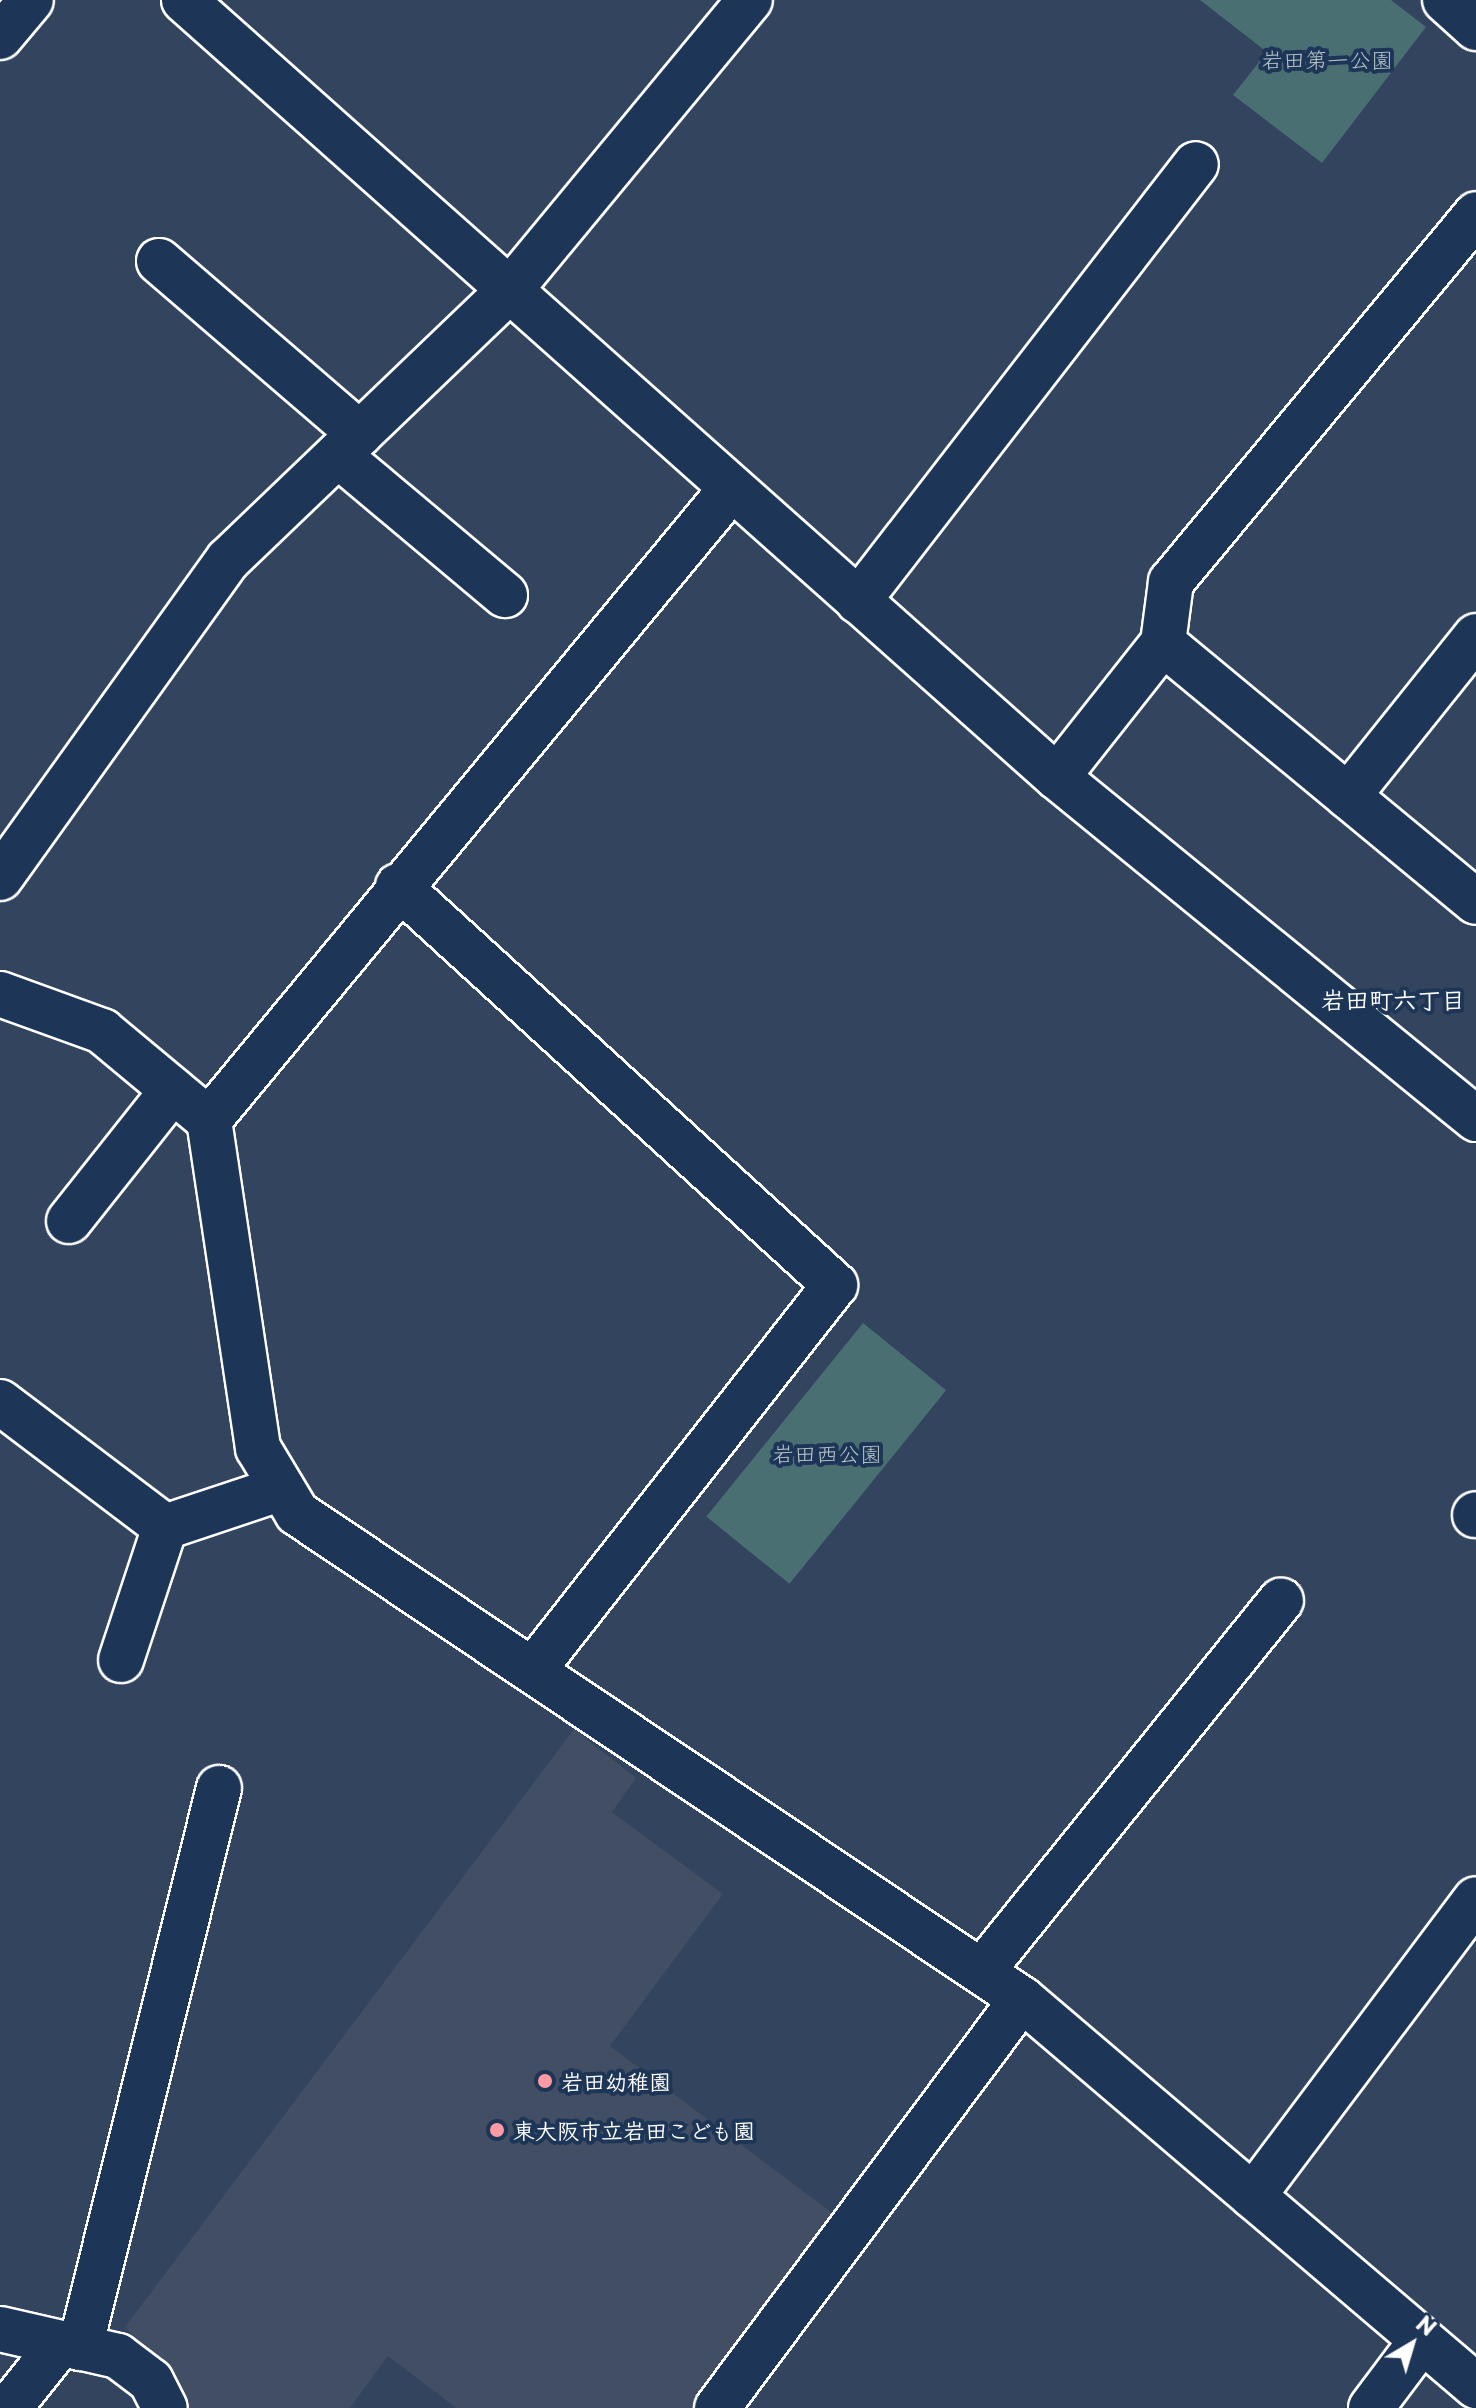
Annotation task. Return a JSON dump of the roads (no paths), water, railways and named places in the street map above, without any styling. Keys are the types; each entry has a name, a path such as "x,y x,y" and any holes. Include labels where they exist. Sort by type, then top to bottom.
{"street":[{"path":"0,37 31,0"},
{"path":"184,0 1057,777 1476,1119"},
{"path":"0,878 228,560 509,291 750,0"},
{"path":"1445,0 1476,28"},
{"path":"858,601 1196,164"},
{"path":"1057,777 1163,643 1171,582 1476,214"},
{"path":"159,261 505,595"},
{"path":"209,1120 398,886 731,489"},
{"path":"1348,796 1476,636"},
{"path":"1163,643 1476,902"},
{"path":"398,886 835,1285 534,1669"},
{"path":"0,994 102,1031 209,1120 258,1448 297,1513 1022,1999 1422,2340 1473,2377"},
{"path":"69,1221 173,1090"},
{"path":"0,1402 165,1527"},
{"path":"165,1527 282,1488"},
{"path":"121,1660 165,1527"},
{"path":"982,1971 1281,1600"},
{"path":"9,2408 70,2345 219,1788"},
{"path":"1253,2196 1476,1899"},
{"path":"717,2408 1022,1999"},
{"path":"0,2329 118,2356 151,2381 165,2408"},
{"path":"1371,2408 1422,2340"}],"place":[{"name":"岩田幼稚園","path":"545,2081"},
{"name":"東大阪市立岩田こども園","path":"497,2130"}],"district":[{"name":"岩田町六丁目","path":"1393,1000"}],"park label":[{"name":"岩田第一公園","path":"1327,59"},
{"name":"岩田西公園","path":"827,1453"}]}
